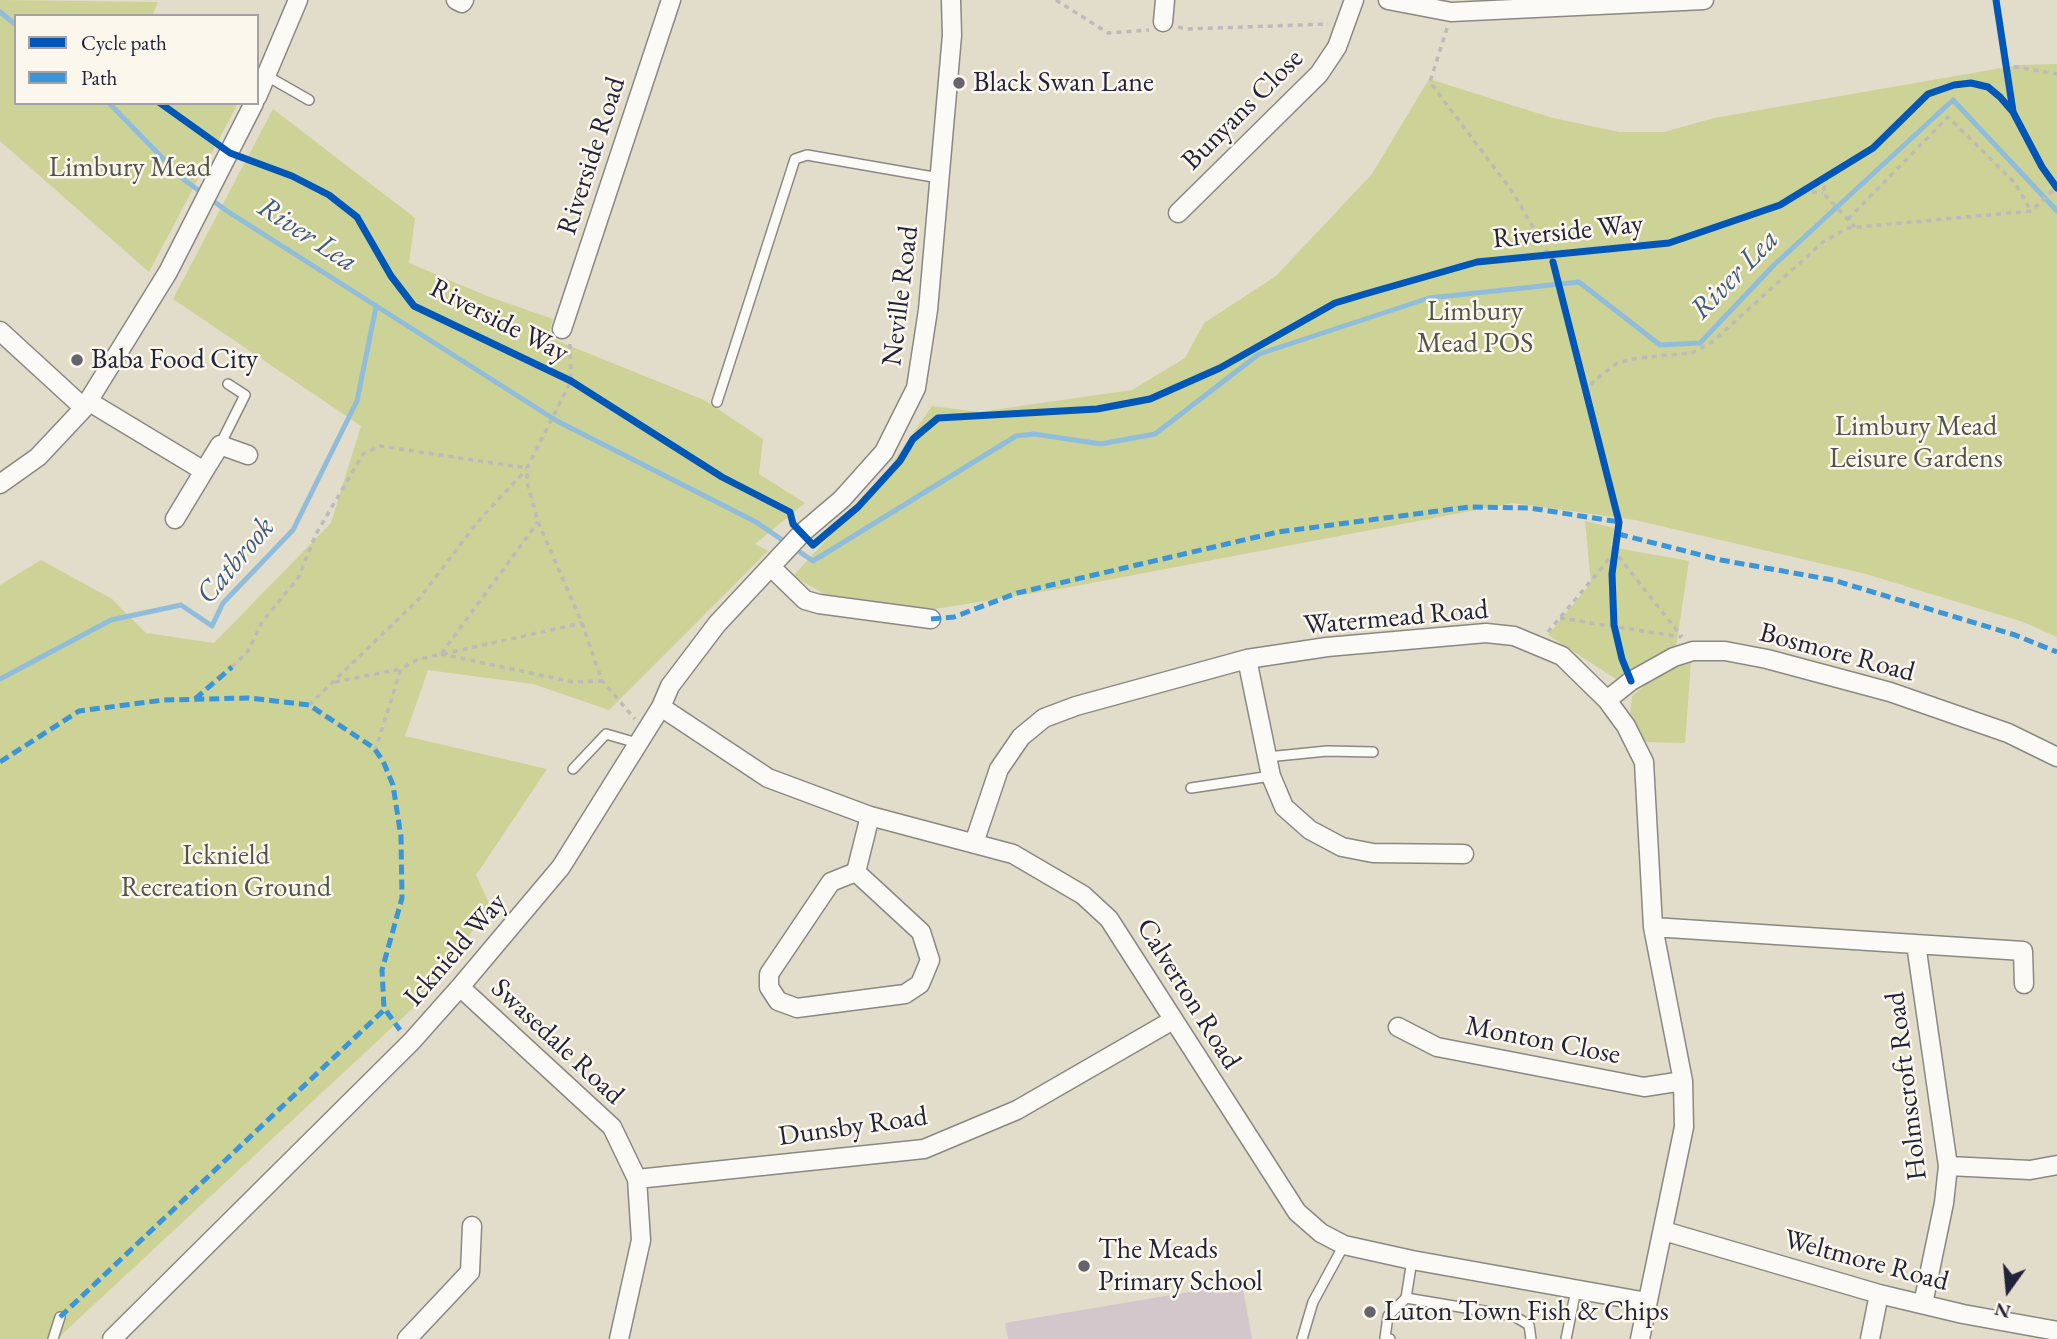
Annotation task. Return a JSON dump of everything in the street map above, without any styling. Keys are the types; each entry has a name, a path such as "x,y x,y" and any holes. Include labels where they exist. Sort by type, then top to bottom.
{"street":[{"path":"259,93 298,0"},
{"path":"456,0 464,0"},
{"name":"Riverside Road","path":"562,329 671,0"},
{"name":"Neville Road","path":"786,551 802,533 842,499 884,452 916,388 928,310 940,178 951,36 951,0"},
{"path":"1163,23 1165,0"},
{"name":"Bunyans Close","path":"1178,214 1319,74 1337,47 1354,0"},
{"path":"1388,0 1451,12 1587,3 1704,0"},
{"path":"0,484 38,457 86,404 168,272 253,105"},
{"path":"0,331 86,404 204,471"},
{"path":"175,519 220,445 247,455"},
{"name":"Icknield Way","path":"112,1339 412,1041 460,988 561,867 661,707 670,686 717,624 786,551"},
{"path":"771,567 805,600 931,619"},
{"name":"Watermead Road","path":"974,843 999,769 1021,737 1044,718 1163,681 1247,659 1327,647 1486,633 1514,636 1562,656 1607,699 1626,726 1644,762 1653,927 1682,1081 1684,1127 1640,1339"},
{"name":"Bosmore Road","path":"1607,699 1688,644 1767,659 1890,692 2008,733 2057,757"},
{"path":"1247,659 1271,776 1284,807 1310,830 1342,847 1373,853 1464,854"},
{"name":"Calverton Road","path":"661,707 768,778 870,816 1013,853 1046,870 1110,919 1297,1212 1321,1233 1343,1245 1412,1260 1647,1302"},
{"path":"856,872 870,816"},
{"path":"856,872 921,932 930,960 920,984 905,994 797,1008 778,1001 769,986 769,974 831,882 856,872"},
{"path":"1653,927 2023,951 2024,984"},
{"name":"Holmscroft Road","path":"1916,944 1948,1166 1944,1203 1923,1304"},
{"name":"Swasedale Road","path":"460,988 612,1127 636,1179 641,1240 620,1339"},
{"name":"Dunsby Road","path":"636,1179 924,1149 1017,1110 1173,1020"},
{"name":"Monton Close","path":"1398,1027 1437,1047 1644,1087 1682,1081"},
{"path":"1948,1166 2030,1170 2057,1165"},
{"path":"407,1339 470,1272 472,1226"},
{"name":"Weltmore Road","path":"1664,1231 1879,1294 2057,1331"},
{"path":"1870,1339 1879,1294"}],"lane":[{"path":"267,76 309,100"},
{"path":"717,402 795,159 807,155 940,178"},
{"path":"220,445 245,395 228,384"},
{"path":"573,769 606,734 641,737"},
{"path":"1267,757 1327,751 1373,752"},
{"path":"1191,788 1271,776"},
{"path":"1301,1339 1312,1302 1343,1245"},
{"path":"1390,1339 1385,1338 1388,1316 1406,1298 1412,1260"},
{"path":"1566,1339 1576,1290"},
{"path":"1406,1298 1514,1315 1530,1325 1531,1339"},
{"path":"53,1339 60,1317"}],"path":[{"path":"1056,0 1108,33 1144,33 1163,23 1187,30 1347,23"},
{"path":"1451,12 1430,82 1512,191 1554,257 1556,272"},
{"path":"2002,53 2007,76"},
{"path":"2004,65 2057,74"},
{"path":"1848,219 1948,117 2015,183 2031,211"},
{"path":"1791,198 1839,168"},
{"path":"1823,193 1827,176"},
{"path":"1586,394 1593,382 1616,363 1692,353 1711,343 1823,242 1848,228 2031,211 2055,189 2049,177"},
{"path":"1802,191 1823,193 1855,228"},
{"path":"309,705 419,599 480,519 527,468 572,382 570,341 562,329"},
{"path":"1583,381 1589,407"},
{"path":"232,667 248,651 262,622 298,578 316,534 363,454 380,446 527,468"},
{"path":"527,468 527,482 538,522 582,623 602,681 641,737"},
{"path":"441,654 538,522"},
{"path":"1612,574 1616,547"},
{"path":"1537,644 1616,547"},
{"path":"1616,547 1688,644"},
{"path":"1614,612 1617,636"},
{"path":"1560,618 1614,625 1688,644"},
{"path":"332,682 401,669 417,660 582,623"},
{"path":"441,654 573,682 602,681"},
{"path":"375,751 401,669"}],"green space":[{"name":"Limbury Mead","path":"0,0 158,2 153,14 14,14 14,105 237,105 149,272 0,141"},
{"name":"Limbury Mead POS","path":"2057,64 2057,637 2023,622 1866,574 1635,520 1513,503 1065,588 935,609 833,599 793,576 877,485 932,406 979,412 1132,390 1185,358 1204,323 1276,276 1372,174 1429,79 1553,118 1619,132 1664,132 1714,118 2019,65"},
{"name":"Icknield Recreation Ground","path":"273,109 415,218 409,263 487,296 553,319 548,337 704,400 763,439 759,474 805,503 755,544 768,551 609,710 533,684 428,670 405,736 547,769 476,875 489,903 442,981 57,1339 0,1339 0,585 41,560 112,599 146,633 214,643 331,523 361,426 173,299"},
{"path":"1585,521 1614,528 1611,547 1689,561 1676,647 1619,681 1548,635 1591,583"},
{"path":"1691,661 1685,743 1645,742 1630,715 1632,696 1661,672"}],"building":[{"path":"1242,1283 1252,1339 1008,1339 1005,1323"}],"waterway":[{"name":"River Lea","path":"0,12 14,23"},
{"name":"River Lea","path":"111,105 183,179 227,211 557,421 756,522 813,561 1016,436 1034,434 1101,444 1155,434 1259,354 1429,298 1579,282 1660,345 1700,343 1773,266 1953,100 2057,211"},
{"name":"Catbrook","path":"0,679 111,620 181,605 212,626 223,603 293,530 357,401 376,307"}],"marked path":[{"path":"931,619 954,617 1017,593 1278,532 1469,507 1530,508 1619,522"},
{"path":"1618,534 1721,560 1833,580 2015,635 2057,652"},
{"path":"195,699 232,667"},
{"path":"0,762 79,711 164,700 249,698 309,705 374,748 393,785 401,837 402,898 382,970 384,1008 400,1030"},
{"path":"60,1317 384,1010"}],"cycle path":[{"path":"1996,0 2013,111"},
{"name":"Riverside Way","path":"163,105 230,153 292,176 329,195 357,217 391,276 414,306 571,381 722,477 790,512 793,524 813,545 858,507 900,461 913,439 938,418 1097,409 1150,399 1220,368 1335,303 1477,262 1669,243 1780,205 1873,148 1928,94 1954,85 1971,83 1988,87 2000,97 2013,112 2042,167 2057,188"},
{"name":"Riverside Way","path":"1553,262 1619,522 1612,574 1614,625 1622,659 1631,681"}],"place":[{"name":"Black Swan Lane","path":"959,83"},
{"name":"Baba Food City","path":"77,360"},
{"name":"The Meads Primary School","path":"1084,1266"},
{"name":"Luton Town Fish & Chips","path":"1370,1312"}],"park label":[{"name":"Limbury Mead Leisure Gardens","path":"1916,443"}]}
